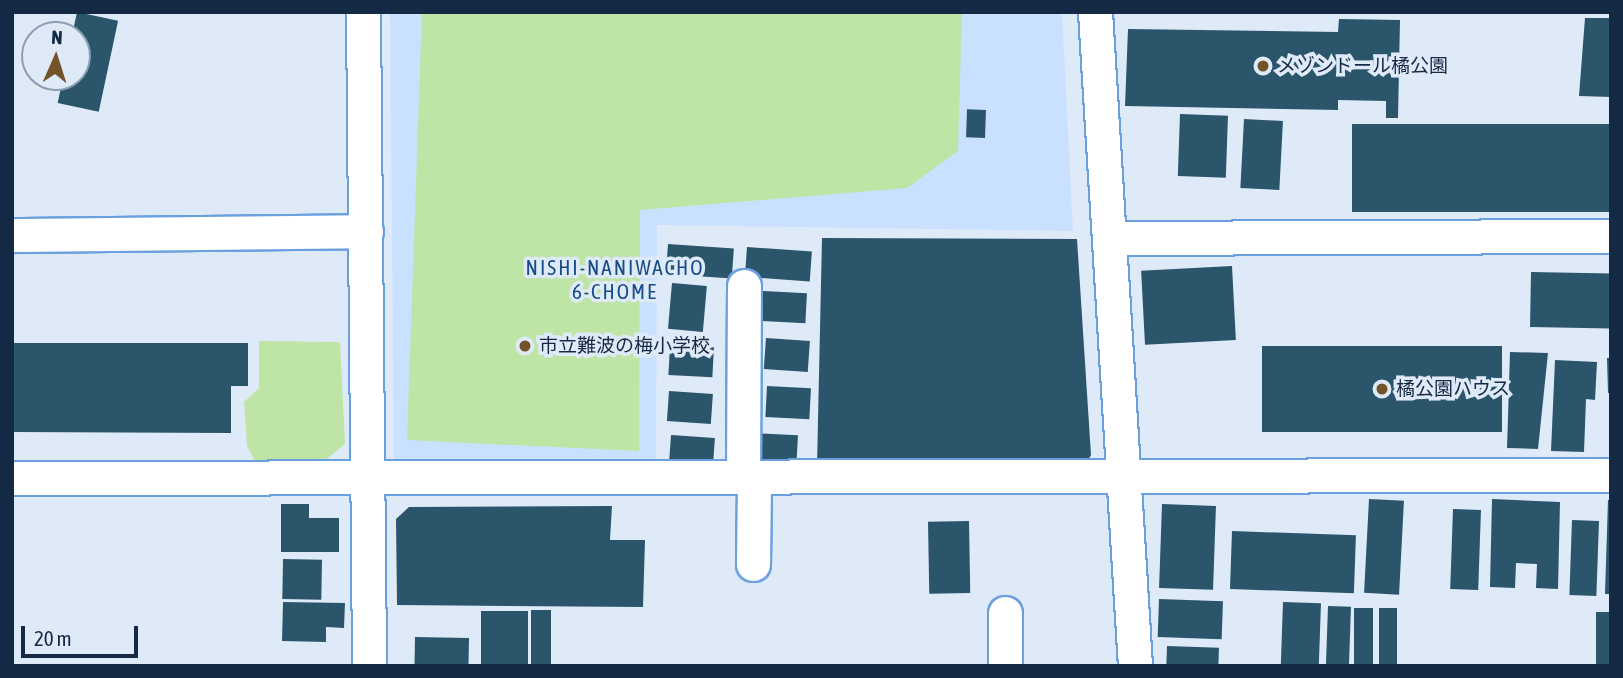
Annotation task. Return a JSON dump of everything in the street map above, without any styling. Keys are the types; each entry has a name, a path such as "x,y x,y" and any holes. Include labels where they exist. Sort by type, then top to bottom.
{"street":[{"path":"363,12 369,666"},
{"path":"1096,12 1135,666"},
{"path":"12,235 366,231"},
{"path":"1110,238 1611,236"},
{"path":"744,286 754,564"},
{"path":"12,478 1611,475"},
{"path":"1005,613 1005,666"}],"shaded area":[{"name":"市立難波の梅小学校","path":"390,12 1062,12 1073,231 657,225 656,468 394,462"}],"green space":[{"name":"市立難波の梅小学校","path":"422,12 962,12 958,151 907,188 640,210 639,451 407,440"},
{"path":"259,341 340,342 345,444 323,462 254,460 247,446 244,402 259,388"}],"building":[{"path":"77,12 118,21 99,112 58,103 60,91 91,91 91,21 75,21"},
{"path":"1585,18 1611,18 1611,97 1579,96"},
{"name":"メゾンドール橘公園","path":"1339,19 1400,20 1398,118 1386,118 1386,101 1338,100 1338,110 1125,106 1128,29 1338,32"},
{"path":"967,109 986,110 985,138 966,137"},
{"path":"1180,114 1228,116 1226,178 1178,176"},
{"path":"1244,119 1283,121 1279,190 1240,188"},
{"path":"1352,124 1609,124 1609,212 1352,212"},
{"path":"822,238 1077,239 1091,455 1086,464 817,466"},
{"path":"668,244 734,249 732,279 666,274"},
{"path":"747,247 812,252 810,281 745,277"},
{"path":"1232,266 1236,340 1145,345 1141,271"},
{"path":"1531,272 1611,273 1610,328 1530,327"},
{"path":"672,283 707,286 703,332 668,329"},
{"path":"763,291 807,293 805,323 761,321"},
{"path":"766,338 810,341 808,372 764,369"},
{"path":"12,343 248,343 248,386 231,386 231,433 12,432"},
{"path":"670,345 714,347 712,377 668,375"},
{"name":"橘公園ハウス","path":"1262,346 1502,346 1502,432 1262,432"},
{"path":"1510,352 1548,353 1538,449 1507,448"},
{"path":"1607,358 1611,358 1611,393 1608,393"},
{"path":"1555,360 1597,362 1595,400 1586,399 1584,452 1551,451"},
{"path":"767,386 811,388 809,419 765,417"},
{"path":"669,391 713,394 711,424 667,421"},
{"path":"754,433 798,435 796,465 752,463"},
{"path":"671,435 715,438 713,468 669,465"},
{"path":"1369,499 1404,501 1399,595 1364,593"},
{"path":"1492,499 1560,502 1558,589 1536,588 1537,564 1516,563 1515,588 1490,587"},
{"path":"1608,500 1611,500 1611,594 1605,594"},
{"path":"281,504 309,504 309,518 339,518 339,552 281,552"},
{"path":"1162,504 1216,506 1213,590 1159,588"},
{"path":"612,506 610,540 645,540 643,607 397,605 396,519 409,507"},
{"path":"1453,509 1481,510 1478,590 1450,589"},
{"path":"1572,520 1599,521 1596,596 1569,595"},
{"path":"969,521 970,593 929,594 928,522"},
{"path":"1232,531 1356,535 1354,593 1230,589"},
{"path":"283,559 322,560 321,600 282,599"},
{"path":"1159,599 1223,601 1222,639 1158,637"},
{"path":"283,602 345,603 344,628 326,627 326,642 282,641"},
{"path":"1283,602 1321,603 1319,666 1281,666"},
{"path":"1328,606 1351,607 1349,666 1326,666"},
{"path":"1354,608 1373,608 1373,666 1354,666"},
{"path":"1379,608 1397,608 1397,666 1379,666"},
{"path":"531,610 551,610 551,666 531,666"},
{"path":"481,611 528,611 528,666 481,666"},
{"path":"1596,612 1611,612 1611,666 1596,666"},
{"path":"415,637 469,638 469,666 414,666"},
{"path":"1167,646 1219,648 1218,666 1166,666"}],"place":[{"name":"メゾンドール橘公園","path":"1263,66"},
{"name":"市立難波の梅小学校","path":"525,346"},
{"name":"橘公園ハウス","path":"1382,389"}],"district":[{"name":"NISHI-NANIWACHO 6-CHOME","path":"615,279"}]}
